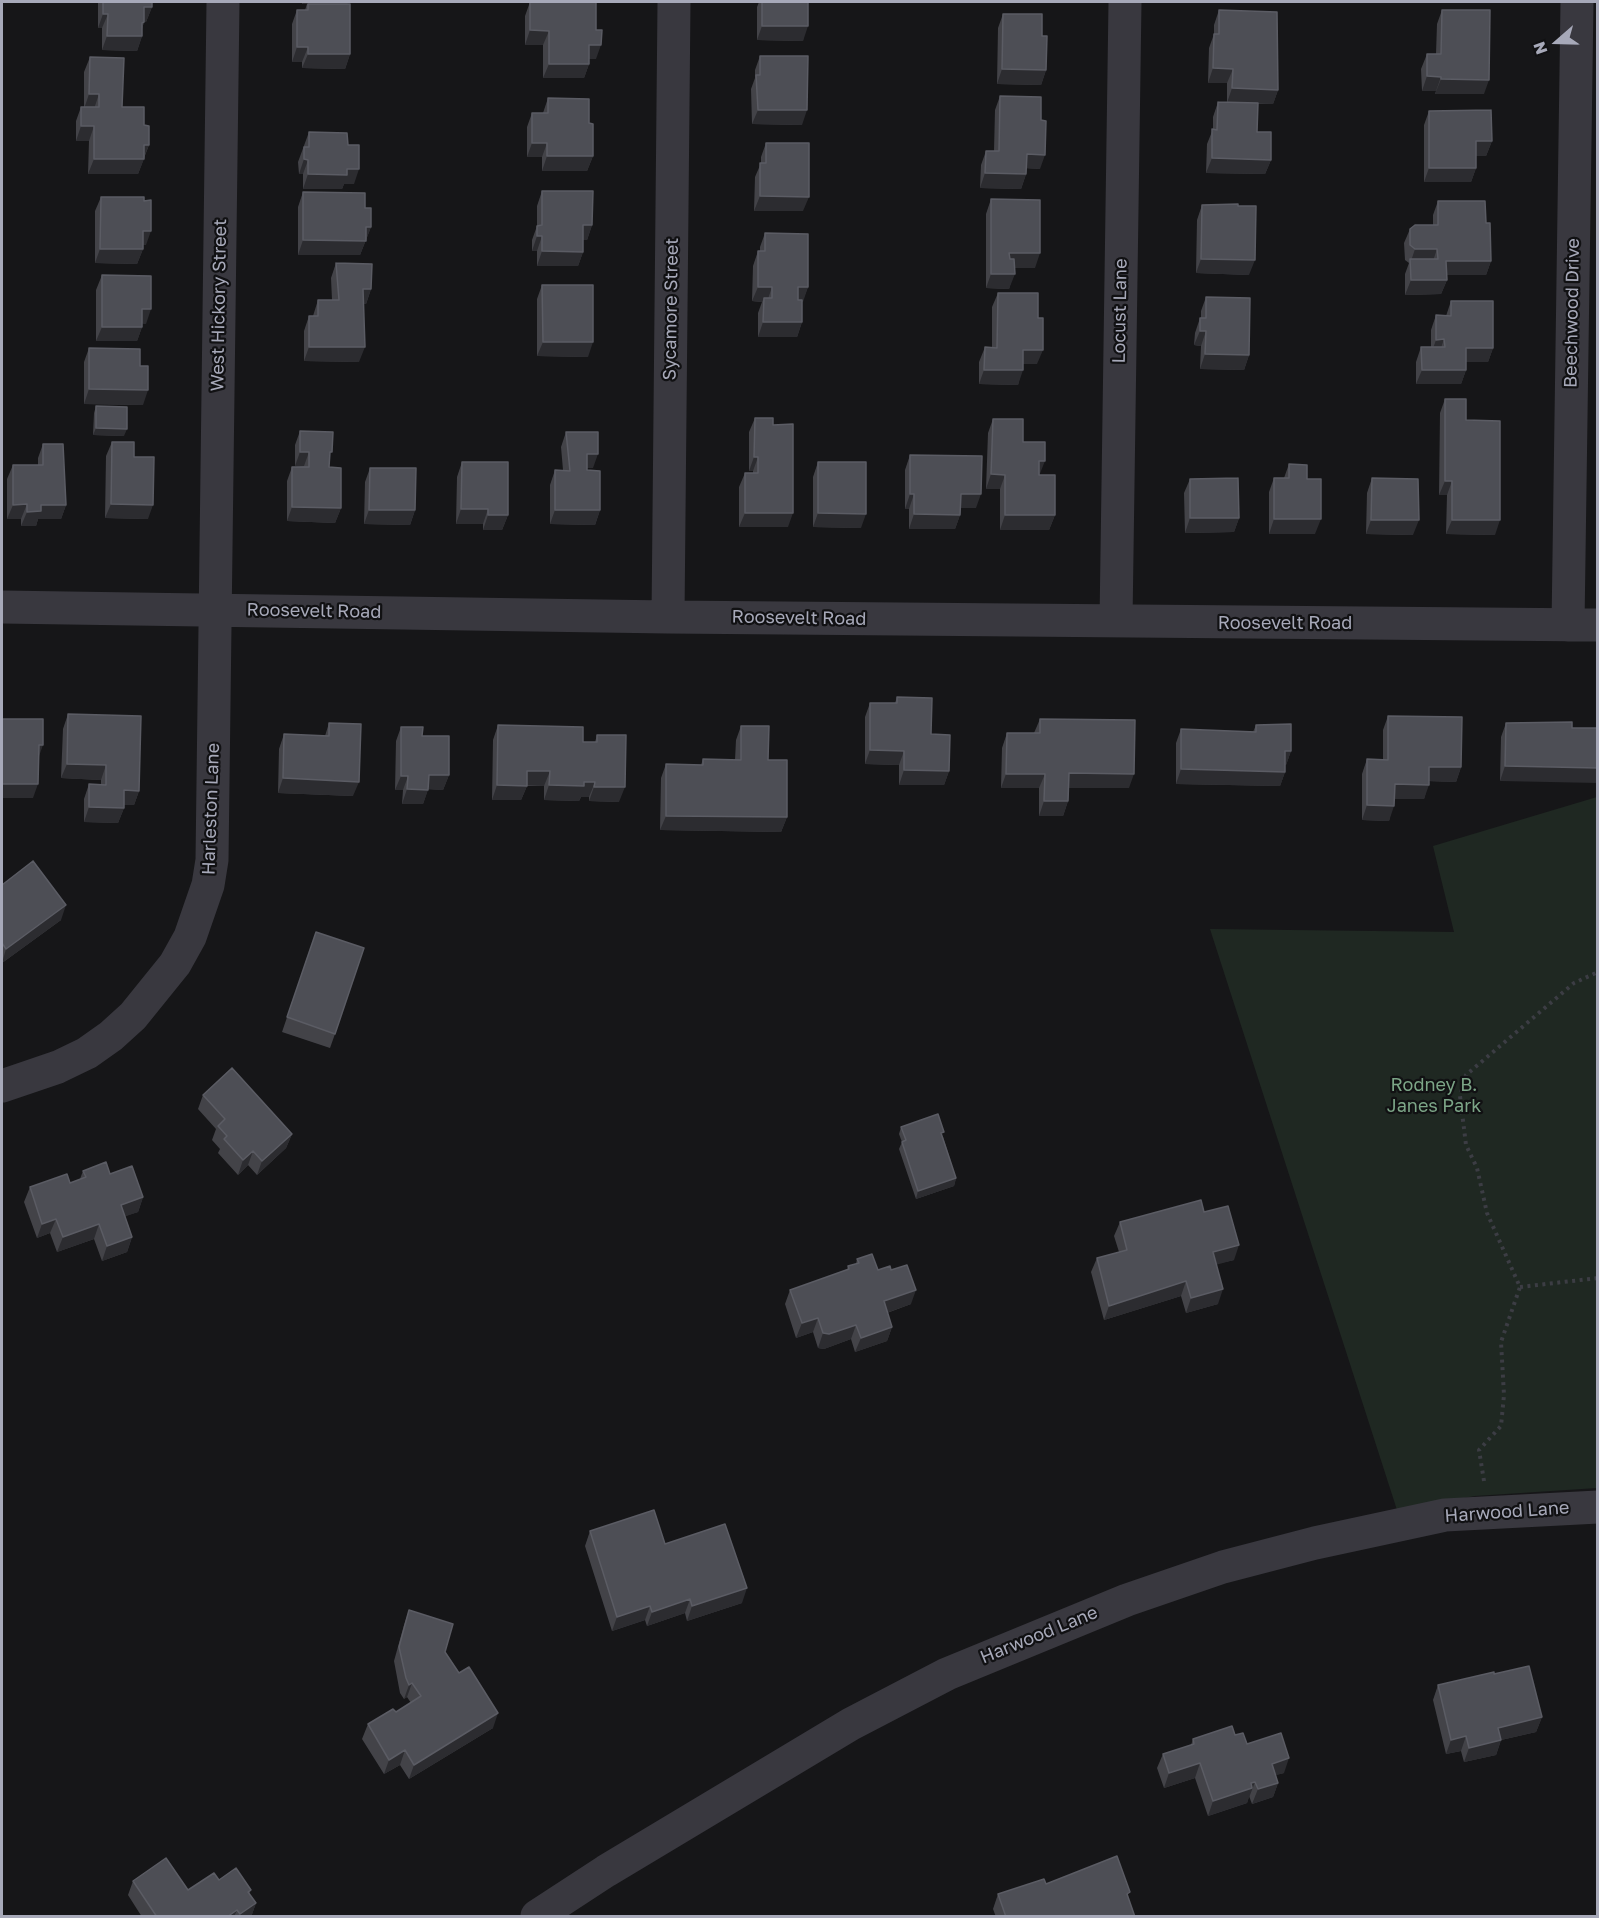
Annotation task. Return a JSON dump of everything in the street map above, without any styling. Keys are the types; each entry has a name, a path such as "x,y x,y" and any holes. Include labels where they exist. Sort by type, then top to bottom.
{"street":[{"name":"West Hickory Street","path":"216,609 223,2"},
{"name":"Sycamore Street","path":"668,617 674,2"},
{"name":"Locust Lane","path":"1116,621 1125,2"},
{"name":"Beechwood Drive","path":"1577,2 1583,625"},
{"name":"Roosevelt Road","path":"2,607 668,617 1583,625"},
{"name":"Harleston Lane","path":"2,1086 58,1067 111,1036 158,988 190,938 208,885 212,860 216,609"},
{"name":"Harwood Lane","path":"537,1917 606,1871 851,1724 947,1674 1127,1600 1223,1568 1402,1523 1445,1515 1489,1511 1598,1507"}],"path":[{"path":"1489,1511 1479,1450 1501,1426 1504,1395 1501,1342 1520,1287 1487,1213 1477,1168 1466,1145 1460,1096 1466,1076 1575,983 1598,972"},
{"path":"1520,1287 1598,1278"}],"green space":[{"name":"Rodney B. Janes Park","path":"1597,797 1597,1488 1475,1496 1397,1510 1210,929 1454,932 1433,846"}],"building":[{"path":"103,2 152,2 152,7 144,7 142,36 107,36 108,14 103,14"},
{"path":"530,2 596,2 596,30 602,30 601,45 589,45 589,64 549,64 549,31 530,30"},
{"path":"762,2 808,2 808,26 762,26"},
{"path":"308,4 350,4 350,54 308,54 308,47 297,47 297,10 308,10"},
{"path":"1219,10 1277,12 1278,90 1232,88 1233,69 1213,68 1214,34 1219,34"},
{"path":"1442,10 1490,10 1489,80 1441,79 1441,77 1427,76 1427,54 1441,54"},
{"path":"1003,14 1042,14 1042,36 1047,36 1046,70 1002,69"},
{"path":"760,56 808,56 807,110 758,110 756,75 760,75"},
{"path":"90,57 124,58 122,107 144,107 144,125 149,126 149,145 144,145 144,159 94,159 94,126 81,126 81,107 99,107 99,94 89,94"},
{"path":"1000,96 1041,97 1041,120 1046,121 1045,155 1027,154 1026,174 985,173 986,151 999,151"},
{"path":"548,98 589,99 589,123 593,124 593,156 547,156 547,143 532,143 532,113 548,113"},
{"path":"1218,102 1258,103 1257,132 1271,132 1271,160 1212,158 1212,129 1217,130"},
{"path":"1491,110 1492,141 1476,141 1476,168 1429,168 1429,111"},
{"path":"309,132 347,133 348,145 359,145 359,169 347,169 347,175 308,174 308,160 304,159 304,147 309,147"},
{"path":"766,143 809,143 809,197 760,196 760,163 766,163"},
{"path":"542,191 593,191 592,225 583,225 583,252 542,251 542,236 537,236 537,226 542,225"},
{"path":"303,192 365,193 365,208 371,208 371,227 366,227 366,241 303,240"},
{"path":"101,197 144,197 144,201 151,200 151,231 143,231 143,249 100,249"},
{"path":"991,199 1040,200 1040,253 1009,253 1010,259 1014,259 1015,274 991,274"},
{"path":"1438,201 1485,201 1486,223 1490,223 1491,261 1446,261 1447,280 1411,280 1410,259 1438,259 1437,249 1415,249 1410,245 1410,229 1415,225 1438,225"},
{"path":"1238,204 1238,206 1256,206 1255,260 1201,259 1202,205"},
{"path":"765,233 808,234 808,287 798,287 798,300 802,300 802,322 763,322 764,298 772,298 772,287 758,287 758,251 765,251"},
{"path":"336,263 372,264 371,289 363,289 365,347 309,347 309,316 318,316 318,300 339,300"},
{"path":"102,275 151,276 151,309 142,309 142,327 102,327"},
{"path":"542,285 593,285 593,342 543,342"},
{"path":"998,293 1038,293 1038,318 1043,318 1043,350 1023,350 1023,370 984,370 985,347 997,348"},
{"path":"1206,297 1250,298 1249,355 1205,354 1206,331 1200,331 1200,318 1206,318"},
{"path":"1451,301 1493,301 1493,348 1466,348 1466,370 1422,370 1421,347 1445,347 1444,339 1436,340 1436,315 1451,316"},
{"path":"89,348 140,349 140,366 148,366 148,390 89,389"},
{"path":"1445,399 1466,399 1466,420 1500,421 1500,520 1452,520 1452,481 1445,481"},
{"path":"96,406 127,407 127,429 96,428"},
{"path":"755,418 773,418 773,425 793,424 793,513 745,513 745,473 758,473 758,457 754,457"},
{"path":"993,419 1023,419 1023,442 1045,442 1045,461 1039,461 1039,475 1055,475 1055,515 1005,515 1005,475 991,474"},
{"path":"300,431 333,432 329,467 341,468 341,508 292,507 292,467 309,467 309,452 300,452"},
{"path":"566,432 598,432 598,454 587,454 587,470 600,471 600,510 555,510 555,470 570,471"},
{"path":"112,442 134,442 134,457 154,457 153,505 111,504"},
{"path":"43,444 63,444 66,505 41,505 41,511 27,512 27,504 13,505 13,465 43,465"},
{"path":"910,455 982,456 981,494 961,494 960,515 914,514 914,494 910,494"},
{"path":"462,462 508,462 508,515 488,515 488,509 461,509"},
{"path":"818,462 866,462 866,514 818,513"},
{"path":"1289,464 1307,465 1307,479 1321,479 1321,519 1274,519 1274,478 1289,478"},
{"path":"370,468 416,468 415,510 369,510"},
{"path":"1238,478 1239,518 1190,518 1190,479"},
{"path":"1372,478 1418,479 1419,520 1371,520"},
{"path":"897,697 932,698 931,734 950,735 949,771 904,770 904,751 870,750 870,703 897,703"},
{"path":"68,714 141,716 139,791 124,790 124,808 89,807 89,784 106,785 106,765 67,764"},
{"path":"1388,716 1462,717 1461,767 1429,767 1429,785 1395,784 1394,806 1367,805 1367,759 1388,760"},
{"path":"2,719 43,719 43,745 39,745 38,784 2,784"},
{"path":"1040,719 1135,720 1134,774 1069,773 1068,801 1044,801 1045,774 1006,774 1007,733 1040,733"},
{"path":"1572,722 1572,728 1598,728 1598,768 1505,766 1506,723"},
{"path":"329,723 361,724 359,782 283,778 284,734 329,736"},
{"path":"1291,724 1291,751 1285,751 1285,772 1181,769 1181,729 1256,732 1256,725"},
{"path":"498,725 583,727 583,742 597,742 597,735 626,735 625,787 594,787 595,782 584,782 584,786 549,785 550,771 527,771 527,786 497,785"},
{"path":"741,726 769,726 768,760 787,760 787,817 666,816 666,764 703,765 703,759 741,760"},
{"path":"401,727 423,727 422,736 449,736 449,775 429,775 428,790 407,789 408,776 401,776"},
{"path":"33,861 66,905 6,949 2,943 2,885"},
{"path":"316,932 364,948 335,1034 287,1017"},
{"path":"232,1068 292,1134 262,1161 253,1151 243,1160 224,1139 227,1136 218,1126 225,1119 203,1095"},
{"path":"938,1114 944,1132 941,1133 956,1178 918,1191 902,1142 906,1140 901,1127"},
{"path":"106,1162 110,1174 132,1166 143,1197 121,1205 132,1237 107,1246 99,1224 63,1237 56,1219 42,1224 30,1187 67,1174 70,1183 86,1177 83,1171"},
{"path":"1201,1200 1204,1212 1228,1206 1239,1245 1213,1252 1223,1289 1191,1298 1186,1281 1109,1306 1097,1258 1127,1250 1120,1222"},
{"path":"872,1254 878,1270 890,1266 891,1270 907,1265 916,1290 884,1301 892,1327 861,1338 856,1325 829,1334 823,1333 818,1318 802,1323 790,1290 849,1269 848,1266 859,1263 857,1259"},
{"path":"654,1510 665,1544 725,1524 747,1588 692,1606 690,1599 652,1612 650,1606 617,1617 590,1531"},
{"path":"409,1610 453,1624 445,1652 459,1673 469,1667 498,1713 414,1765 405,1750 389,1760 368,1724 393,1709 396,1712 421,1696 412,1683 409,1685 399,1647"},
{"path":"1529,1666 1542,1717 1498,1728 1501,1740 1469,1748 1466,1736 1451,1740 1438,1685"},
{"path":"1232,1726 1235,1735 1243,1733 1247,1744 1281,1733 1289,1758 1272,1764 1278,1783 1258,1789 1255,1782 1251,1783 1252,1788 1213,1801 1200,1763 1169,1773 1163,1754 1194,1744 1193,1739"},
{"path":"1117,1856 1130,1892 1127,1894 1135,1917 1006,1917 998,1894 1044,1879 1046,1884"},
{"path":"166,1858 188,1890 214,1873 219,1880 236,1868 251,1890 248,1892 256,1903 240,1914 237,1910 227,1917 157,1917 133,1881"}]}
